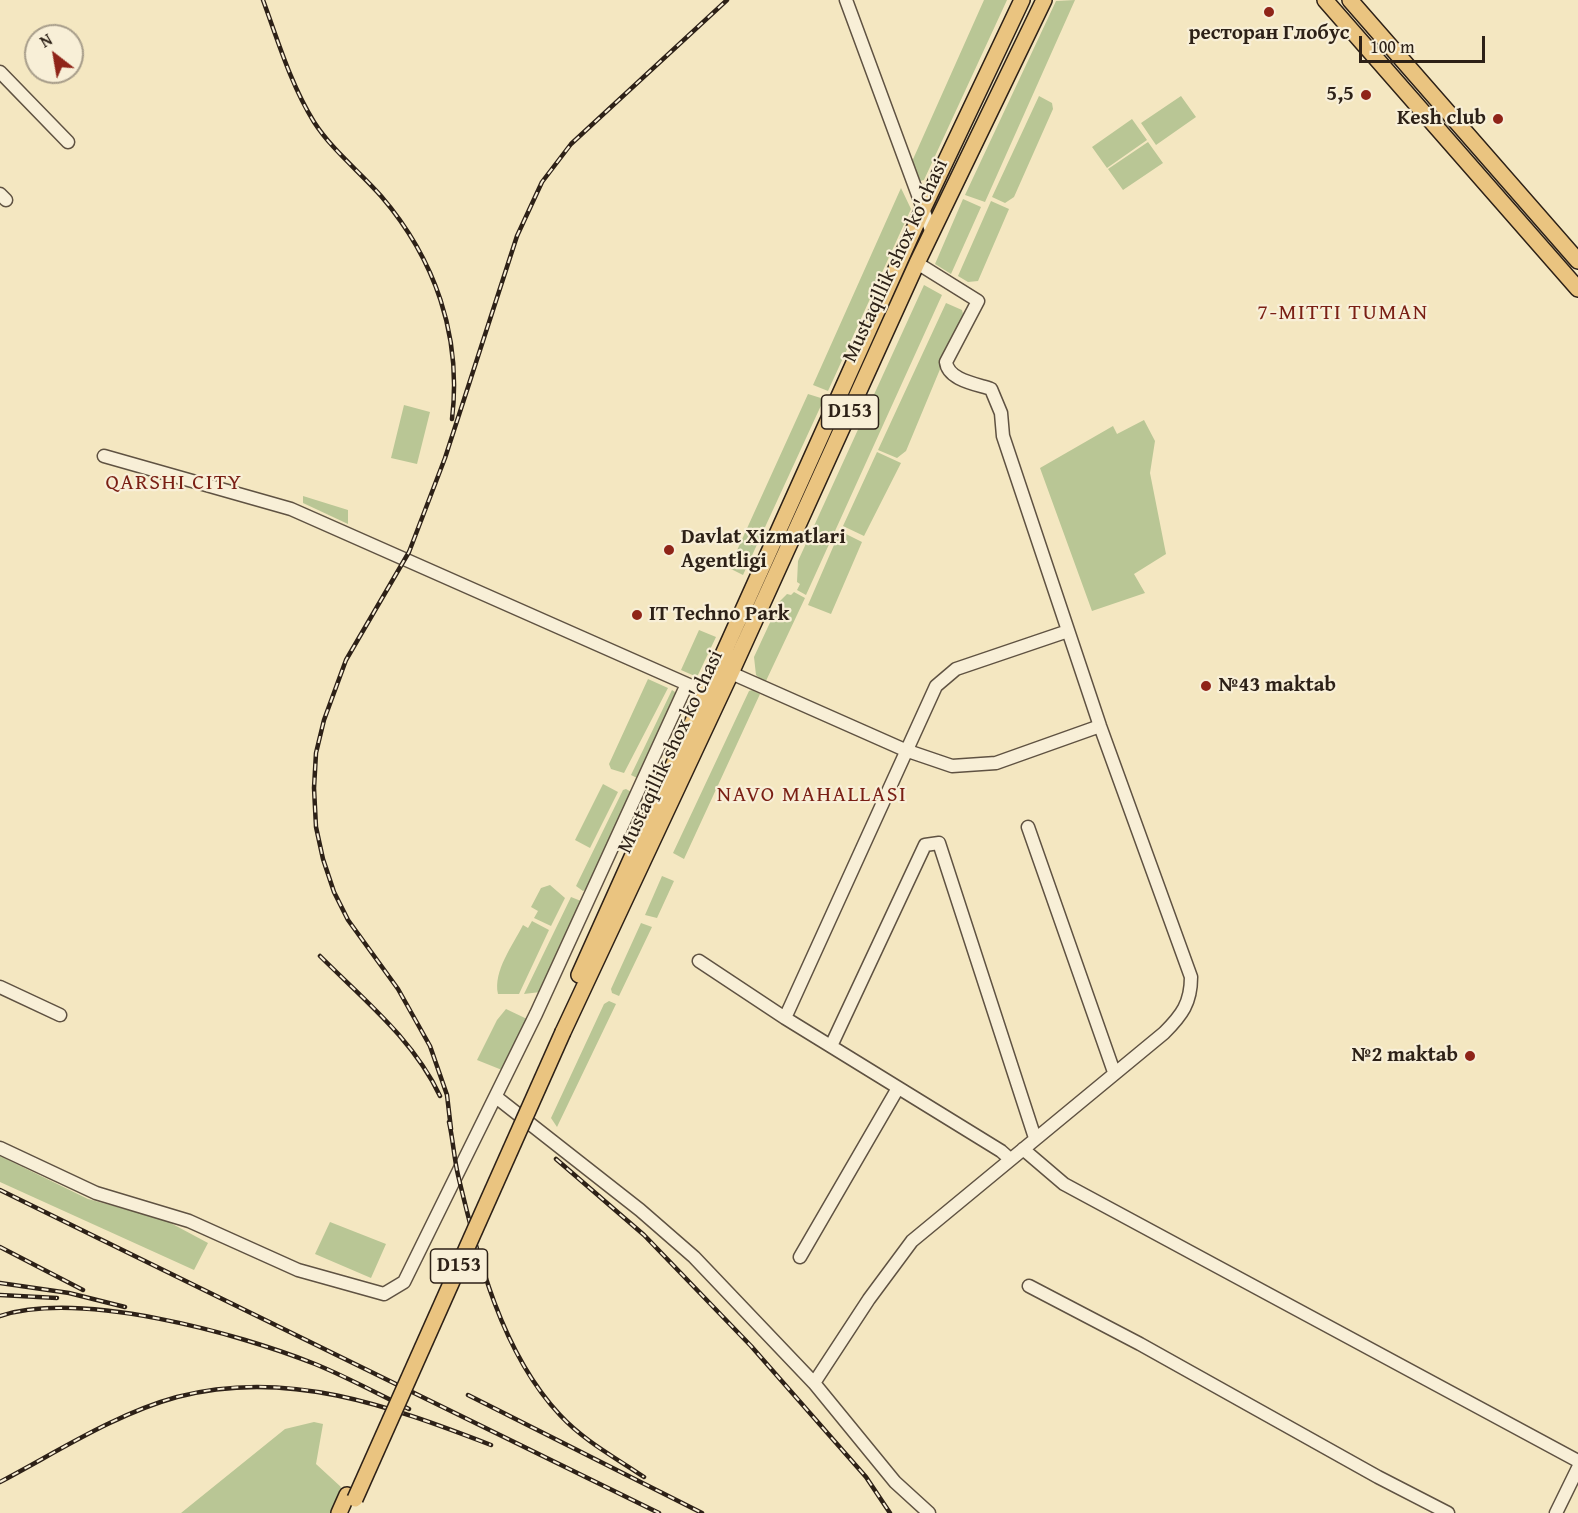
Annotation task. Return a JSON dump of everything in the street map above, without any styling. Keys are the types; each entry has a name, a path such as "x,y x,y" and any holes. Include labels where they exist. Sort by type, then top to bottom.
{"main road":[{"name":"Mustaqillik shox ko'chasi","path":"661,809 705,692 923,209 1022,0"},
{"name":"Mustaqillik shox ko'chasi","path":"351,1503 559,1030 661,809 731,673 917,263 1044,0"},
{"path":"1324,0 1578,289"},
{"path":"1350,0 1578,261"},
{"path":"903,255 917,263"},
{"name":"D153","path":"339,1513 351,1503"}],"street":[{"path":"846,0 932,233"},
{"path":"0,72 68,142"},
{"path":"814,1383 869,1299 912,1241 1164,1033 1184,1013 1191,994 1191,977 1100,726 1003,436 997,400 991,389 951,374 946,368 946,362 978,301 917,263"},
{"path":"104,456 291,509 705,692"},
{"path":"785,1018 936,686 956,669 1068,631"},
{"path":"731,673 905,750 952,766 996,762 1100,726"},
{"path":"0,1148 96,1193 189,1221 298,1269 384,1294 404,1282 496,1097 687,684"},
{"path":"1028,827 1114,1072"},
{"path":"831,1046 925,845 939,843 1035,1138"},
{"path":"699,961 785,1018 1001,1150 1010,1159"},
{"path":"0,987 60,1015"},
{"path":"800,1257 898,1088"},
{"path":"496,1097 640,1210 694,1257 814,1383 882,1467 929,1513"},
{"path":"1023,1149 1064,1184 1578,1461"},
{"path":"1029,1286 1140,1344 1377,1477 1448,1513"},
{"path":"1556,1513 1578,1468"}],"green space":[{"path":"984,0 1007,0 924,180 920,181 910,166"},
{"path":"1075,0 985,202 965,195 1056,1"},
{"path":"1039,96 1052,103 1053,109 1014,197 1005,203 992,197"},
{"path":"1181,96 1196,117 1156,145 1141,123"},
{"path":"1132,119 1147,140 1107,168 1092,147"},
{"path":"1148,142 1163,163 1123,190 1108,169"},
{"path":"901,188 911,209 828,391 813,385"},
{"path":"963,199 981,207 951,274 935,264"},
{"path":"991,201 1009,209 978,281 968,282 958,276"},
{"path":"924,285 942,295 806,595 797,590 800,584 797,582 798,561"},
{"path":"946,303 962,310 963,314 906,451 897,458 878,450"},
{"path":"808,394 824,399 743,575 729,568"},
{"path":"404,405 430,412 417,464 391,458"},
{"path":"1144,420 1155,441 1150,473 1166,554 1134,574 1145,593 1092,611 1040,468 1113,426 1117,434"},
{"path":"877,452 901,463 864,536 843,526"},
{"path":"303,496 348,510 348,524 303,503"},
{"path":"840,531 862,542 831,614 808,605"},
{"path":"794,592 805,598 765,683 756,675 754,657 780,601 787,594 791,595"},
{"path":"699,630 716,637 697,677 681,670"},
{"path":"648,679 668,688 624,773 611,769 609,764"},
{"path":"672,690 678,694 639,779 631,775"},
{"path":"749,691 760,694 684,859 673,853"},
{"path":"603,784 618,792 590,848 575,840"},
{"path":"626,789 633,793 588,888 583,891 576,886 623,790"},
{"path":"662,876 674,881 657,918 645,915"},
{"path":"550,885 565,898 551,926 534,918 538,911 531,907 541,888"},
{"path":"571,897 581,901 581,906 540,992 524,994"},
{"path":"532,921 549,930 519,994 498,994 498,976 505,958 523,925 528,928"},
{"path":"641,923 652,927 619,996 612,993 611,989"},
{"path":"609,1001 616,1004 557,1127 551,1118 604,1004"},
{"path":"506,1009 527,1019 502,1070 477,1060 497,1020"},
{"path":"0,1156 88,1199 165,1220 208,1243 194,1270 0,1182"},
{"path":"330,1222 386,1244 371,1278 315,1254"},
{"path":"314,1422 323,1424 316,1464 341,1487 330,1513 181,1513 285,1429"}],"railway":[{"path":"263,0 292,78 314,122 329,142 381,196 400,220 430,272 448,329 453,358 452,419"},
{"path":"451,1129 447,1095 430,1046 398,989 348,920 334,892 323,859 316,827 314,788 316,753 324,720 346,660 409,552 445,458 517,236 542,182 571,144 727,0"},
{"path":"320,956 402,1038 429,1075 440,1096"},
{"path":"449,1122 458,1175 474,1239 494,1302 522,1363 539,1390 569,1424 600,1449 644,1477"},
{"path":"556,1159 644,1235 751,1346 866,1477 890,1513"},
{"path":"0,1190 659,1513"},
{"path":"0,1247 83,1290"},
{"path":"0,1283 69,1293 125,1307"},
{"path":"0,1295 57,1298"},
{"path":"0,1316 34,1309 72,1308 115,1312 202,1328 315,1364 409,1409"},
{"path":"0,1482 131,1413 177,1397 218,1389 258,1387 298,1389 337,1396 414,1417 491,1445"},
{"path":"468,1395 702,1513"}],"place":[{"name":"ресторан Глобус","path":"1269,12"},
{"name":"5,5","path":"1366,95"},
{"name":"Kesh club","path":"1498,119"},
{"name":"Davlat Xizmatlari Agentligi","path":"669,550"},
{"name":"IT Techno Park","path":"637,615"},
{"name":"№43 maktab","path":"1206,686"},
{"name":"№2 maktab","path":"1470,1056"}],"district":[{"name":"7-MITTI TUMAN","path":"1343,313"},
{"name":"QARSHI CITY","path":"174,483"},
{"name":"NAVO MAHALLASI","path":"812,795"}]}
